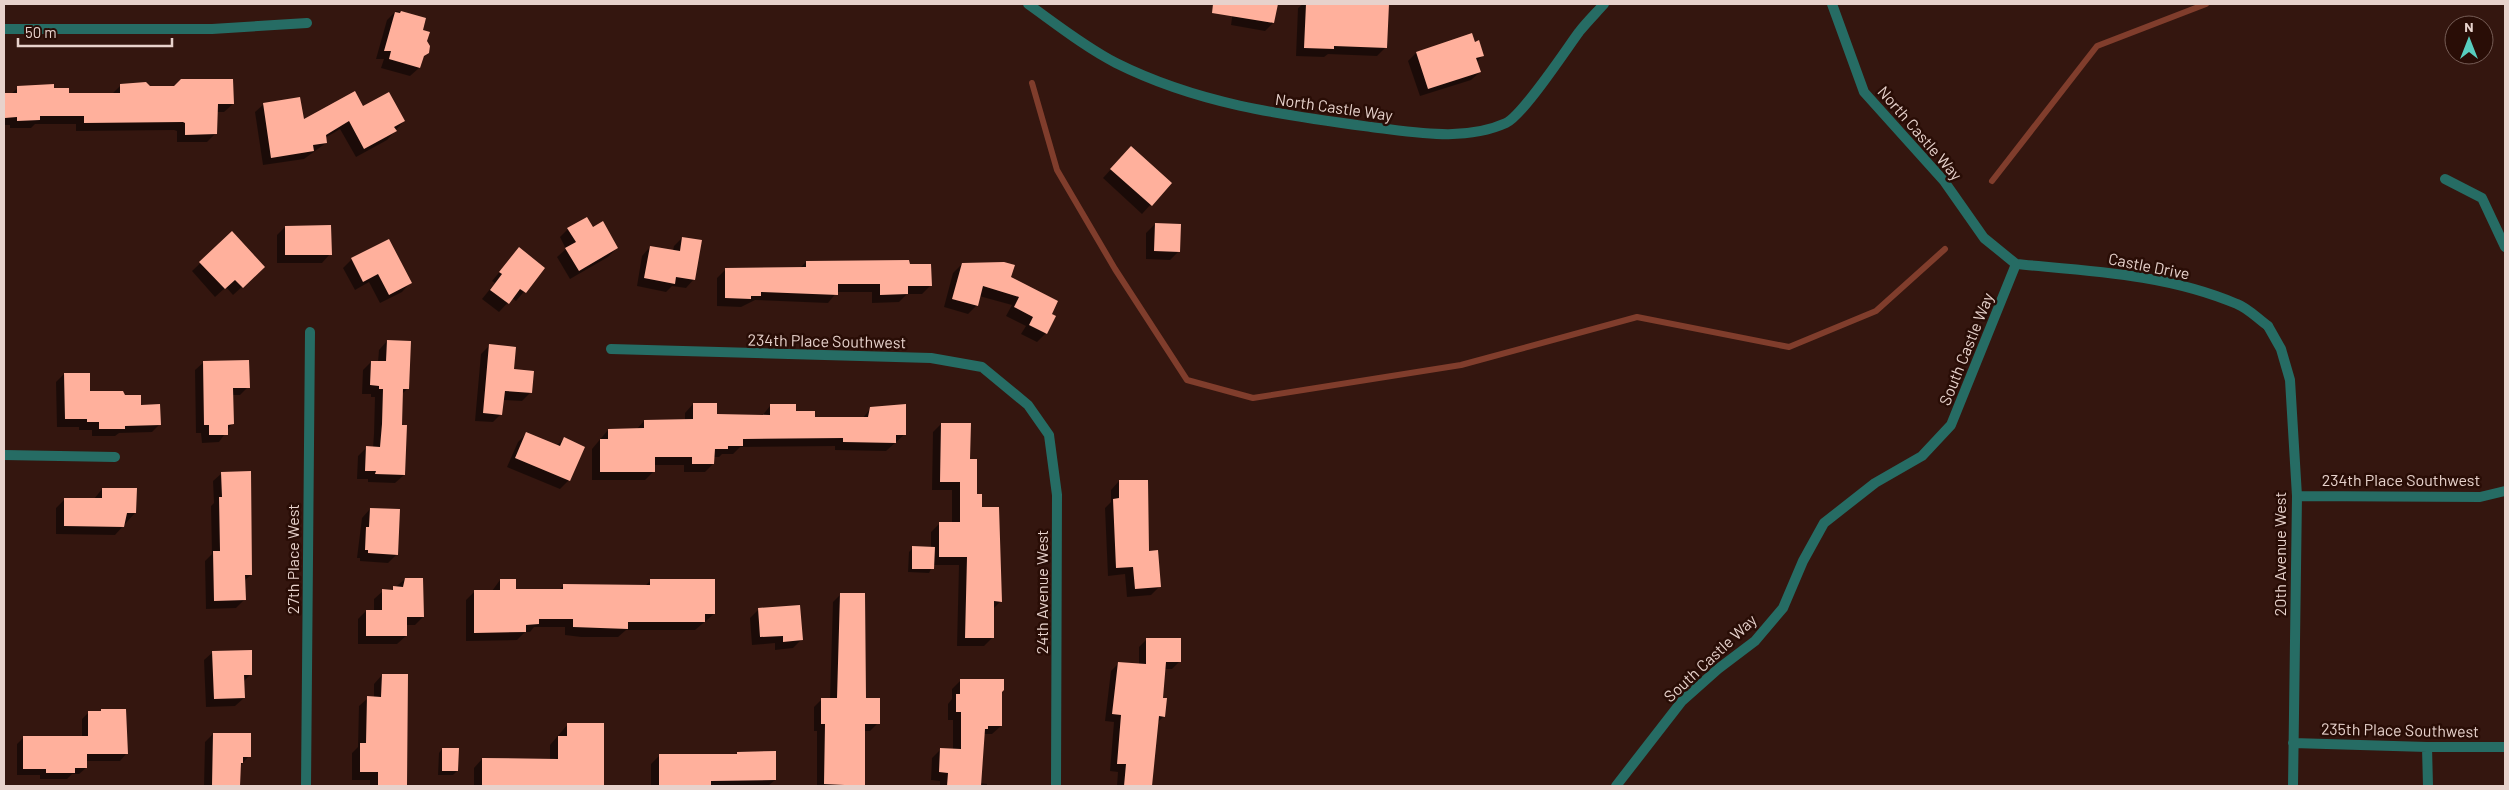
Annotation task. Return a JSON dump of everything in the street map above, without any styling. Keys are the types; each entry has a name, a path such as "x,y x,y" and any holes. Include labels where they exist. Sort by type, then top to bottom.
{"street":[{"name":"North Castle Way","path":"1028,4 1115,62 1163,84 1218,102 1267,113 1421,133 1467,134 1507,122 1532,96 1580,31 1604,4"},
{"name":"North Castle Way","path":"1832,4 1864,92 1944,181 1984,238 2016,264"},
{"path":"4,28 212,28 307,23"},
{"path":"2445,179 2482,198 2505,247"},
{"name":"Castle Drive","path":"2016,264 2126,274 2187,287 2239,304 2268,326"},
{"name":"South Castle Way","path":"1616,786 1682,701 1718,669 1755,641 1783,608 1803,561 1824,524 1875,483 1922,456 1951,425 2016,264"},
{"name":"20th Avenue West","path":"2268,326 2281,349 2290,380 2297,496 2294,786"},
{"name":"27th Place West","path":"306,786 310,332"},
{"name":"234th Place Southwest","path":"611,349 930,358 982,367 1028,405"},
{"name":"24th Avenue West","path":"1028,405 1049,435 1057,495 1056,786"},
{"path":"4,455 115,457"},
{"name":"234th Place Southwest","path":"2297,496 2480,497 2505,491"},
{"name":"235th Place Southwest","path":"2293,743 2427,747 2505,746"},
{"path":"2427,747 2428,786"}],"building":[{"path":"1213,4 1278,4 1274,23 1212,13"},
{"path":"1306,4 1389,4 1387,48 1334,46 1334,49 1304,48"},
{"path":"401,11 426,18 423,30 430,32 427,41 430,46 429,53 424,56 420,68 389,59 391,51 384,51 395,12 400,13"},
{"path":"1472,33 1475,42 1479,40 1484,56 1476,58 1481,72 1428,89 1416,52"},
{"path":"181,79 233,79 234,104 218,104 217,134 185,135 185,123 183,122 84,123 84,116 40,116 40,120 17,121 17,117 5,118 4,93 17,93 17,86 54,84 54,88 69,88 69,93 120,93 120,84 146,82 150,86 174,86"},
{"path":"355,91 363,106 389,92 405,121 394,127 397,131 364,149 349,121 326,135 327,143 313,145 314,151 271,158 263,103 300,97 304,119"},
{"path":"1131,146 1172,183 1152,206 1110,169"},
{"path":"587,217 593,227 603,221 618,248 579,271 565,248 576,242 567,228"},
{"path":"1155,223 1181,224 1180,252 1154,251"},
{"path":"331,225 332,255 285,255 285,226"},
{"path":"232,231 265,267 243,288 235,280 225,289 199,262"},
{"path":"682,237 702,240 695,280 676,277 675,284 644,278 650,246 680,251"},
{"path":"389,239 412,283 389,295 378,274 363,282 351,258"},
{"path":"519,247 545,268 526,293 520,289 509,304 490,290 502,274 499,272"},
{"path":"909,260 910,264 931,264 932,286 908,286 908,294 880,295 880,284 838,284 838,295 761,292 761,296 751,296 751,299 725,298 725,268 806,267 806,261"},
{"path":"1004,262 1015,265 1011,277 1058,301 1052,314 1056,316 1047,334 1029,325 1033,317 1014,307 1019,297 983,286 978,306 952,299 962,263"},
{"path":"387,340 411,341 409,389 403,389 402,425 407,425 405,475 375,474 376,471 365,471 366,446 380,447 382,424 383,389 379,389 379,386 370,385 371,361 386,361"},
{"path":"489,344 516,347 514,369 534,371 532,393 505,391 502,415 483,413"},
{"path":"249,360 250,388 233,388 234,424 228,425 228,435 209,435 209,425 204,425 203,361"},
{"path":"64,373 90,373 90,391 123,391 125,395 141,395 141,405 160,404 161,425 125,426 125,429 99,429 99,422 87,422 87,419 65,419"},
{"path":"693,403 717,403 717,414 770,415 770,404 796,404 796,411 815,411 815,417 868,417 870,407 906,404 906,435 896,435 896,443 843,442 843,438 743,439 743,446 728,446 728,449 715,449 714,464 692,464 692,457 655,457 655,472 600,472 600,439 608,439 608,429 644,428 644,420 693,419"},
{"path":"941,423 971,423 970,459 977,459 977,494 982,494 982,507 999,507 1002,602 994,601 994,638 965,638 967,557 939,557 939,522 960,522 960,482 940,482"},
{"path":"526,432 560,446 564,437 585,447 570,481 515,458"},
{"path":"251,471 252,575 245,575 246,600 214,601 213,551 220,551 219,497 222,497 221,472"},
{"path":"1119,480 1148,480 1149,551 1158,550 1161,587 1135,589 1133,567 1116,568 1113,499 1119,498"},
{"path":"102,488 137,488 136,513 127,513 124,527 64,526 64,498 102,498"},
{"path":"370,508 400,509 398,555 368,553 368,550 365,550 366,527 369,527"},
{"path":"912,546 935,547 934,569 912,569"},
{"path":"405,578 423,578 424,617 407,617 407,636 366,636 366,610 382,610 382,589 393,590 393,586 403,587"},
{"path":"500,579 516,579 516,589 563,589 563,584 650,585 650,579 715,579 715,614 705,614 705,622 628,622 628,629 573,627 573,619 539,619 539,624 526,625 526,632 474,633 474,590 500,590"},
{"path":"840,593 865,593 866,698 880,698 880,724 865,724 865,786 824,784 825,724 821,724 821,698 837,698"},
{"path":"800,605 803,640 783,642 783,636 760,637 758,608"},
{"path":"1146,638 1181,638 1181,662 1166,662 1163,698 1167,698 1165,717 1159,716 1152,786 1124,786 1126,764 1117,764 1121,715 1112,714 1118,662 1146,664"},
{"path":"252,650 252,675 244,675 245,698 214,699 212,651"},
{"path":"382,674 408,674 407,786 378,786 378,772 360,772 360,743 366,743 367,696 381,697"},
{"path":"960,679 1004,679 1002,726 988,726 988,729 985,729 981,786 947,786 948,773 939,772 940,748 961,749 961,712 956,712 956,694 960,694"},
{"path":"101,709 126,709 128,754 87,754 87,768 75,768 75,773 46,773 46,769 23,769 23,736 88,736 88,711 101,711"},
{"path":"567,723 604,723 604,786 482,786 482,758 558,759 558,736 567,736"},
{"path":"213,733 251,733 251,757 243,757 240,786 212,786"},
{"path":"442,748 459,748 458,771 442,771"},
{"path":"776,751 776,780 711,781 711,785 659,785 659,754 737,754 737,752"}],"waterway":[{"path":"1992,181 2097,46 2206,4"},
{"path":"1032,83 1057,170 1115,269 1187,380 1253,398 1461,365 1637,317 1789,347 1876,311 1945,249"}]}
